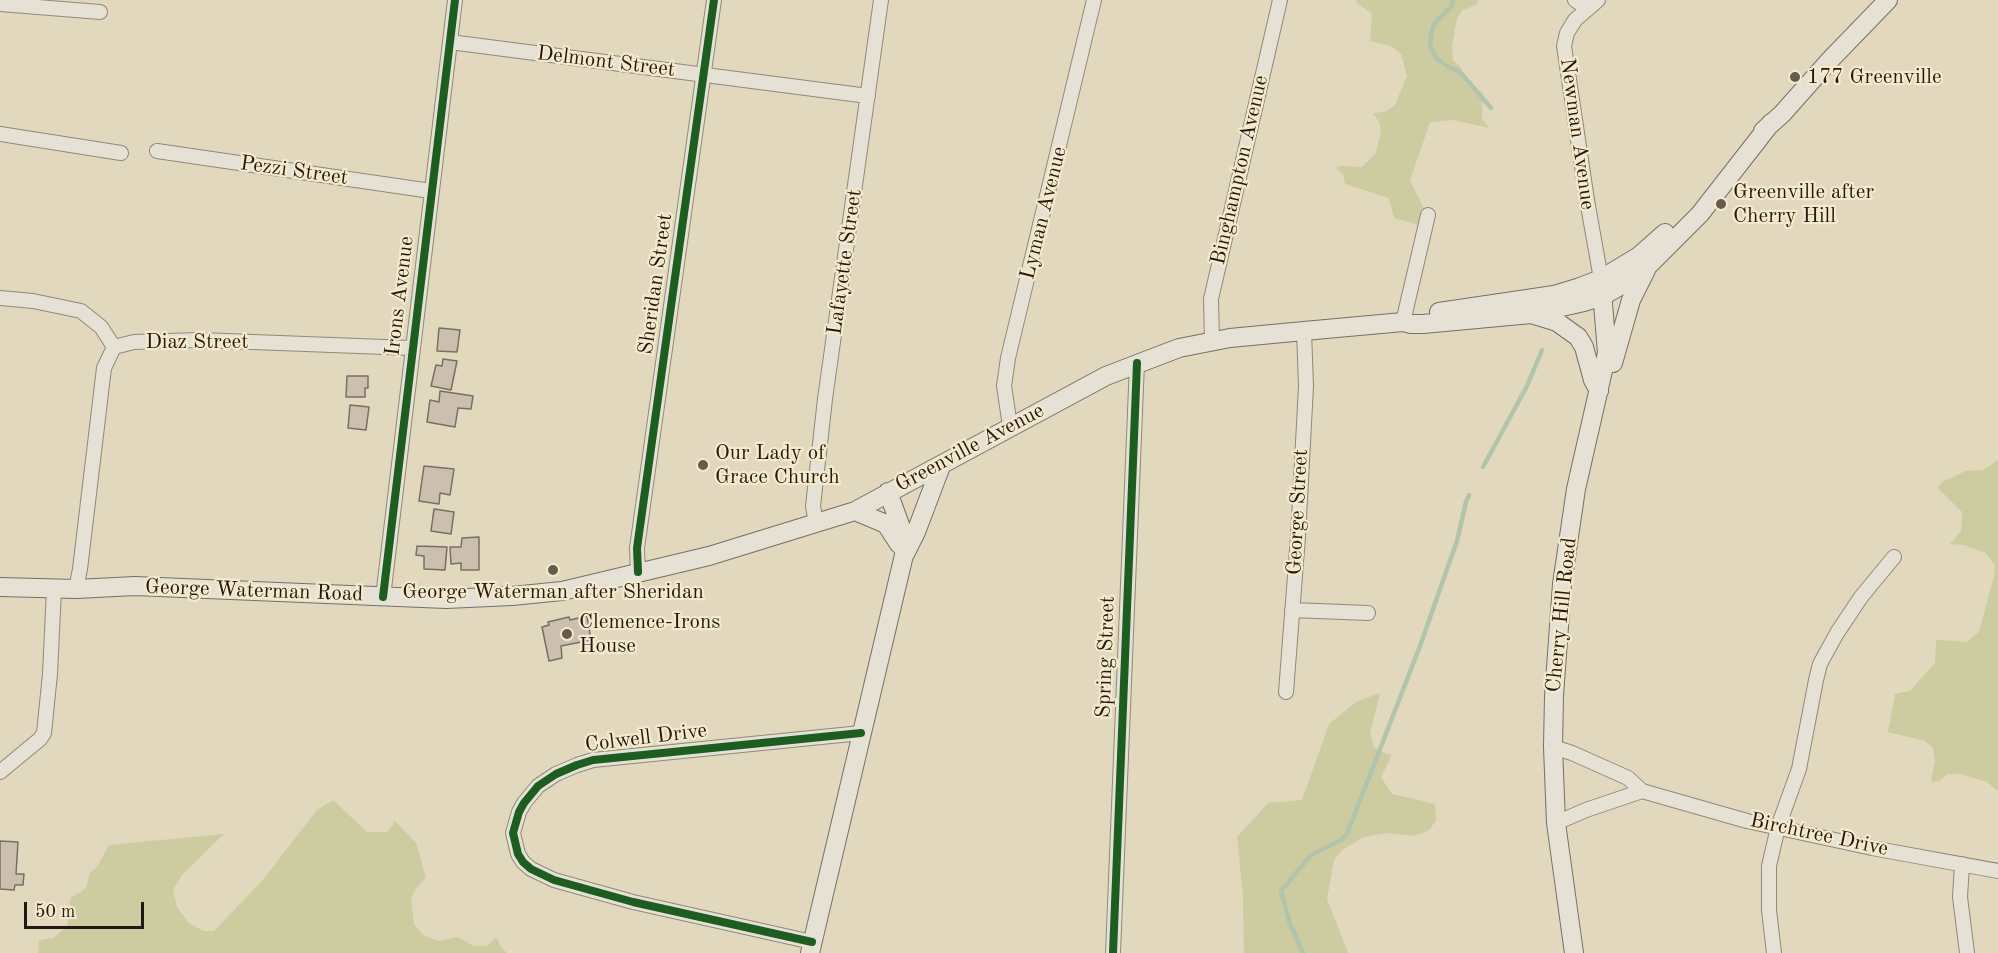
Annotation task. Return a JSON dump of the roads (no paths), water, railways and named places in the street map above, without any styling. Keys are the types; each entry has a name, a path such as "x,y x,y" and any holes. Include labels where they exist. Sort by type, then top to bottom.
{"main road":[{"name":"Greenville Avenue","path":"811,948 904,555 903,533 888,492 1106,376 1179,348 1212,341 1304,331 1403,322 1423,324 1531,314 1580,304 1661,237 1782,114 1888,0"},
{"name":"Greenville Avenue","path":"1403,322 1411,316 1602,288 1630,280 1650,264 1700,214 1771,123"},
{"path":"1585,450 1597,426 1617,344 1631,300 1650,264"},
{"name":"Cherry Hill Road","path":"1574,953 1556,823 1553,747 1554,696 1562,584 1576,489 1606,353 1602,288"},
{"path":"1531,314 1557,322 1578,337 1584,346 1593,380 1599,391"},
{"path":"904,555 916,532 940,466"},
{"name":"George Waterman Road","path":"0,587 76,589 135,586 446,599 529,595 562,591 729,551 855,511 888,492"},
{"path":"855,511 886,524 896,537 904,555"}],"street":[{"name":"Irons Avenue","path":"383,597 411,348 455,0"},
{"name":"Sheridan Street","path":"638,572 637,549 714,0"},
{"name":"Lafayette Street","path":"816,524 813,506 825,399 881,0"},
{"name":"Lyman Avenue","path":"1010,426 1004,386 1008,358 1094,0"},
{"name":"Binghampton Avenue","path":"1212,341 1211,299 1280,0"},
{"path":"1575,0 1593,4"},
{"path":"0,4 100,12"},
{"name":"Newman Avenue","path":"1593,4 1575,20 1567,33 1564,46 1602,288"},
{"name":"Delmont Street","path":"450,42 868,96"},
{"path":"0,134 121,153"},
{"name":"Pezzi Street","path":"157,151 431,191"},
{"path":"1403,322 1428,215"},
{"name":"Diaz Street","path":"0,298 81,311 101,327 114,347 134,342 200,340 411,348"},
{"name":"George Street","path":"1286,693 1298,537 1306,386 1304,331"},
{"path":"76,589 104,368 114,347"},
{"name":"Spring Street","path":"1113,953 1137,363"},
{"path":"1774,953 1769,910 1769,866 1778,827 1799,770 1820,664 1861,597 1894,557"},
{"path":"0,772 40,740 44,733 50,674 54,589"},
{"path":"1292,610 1368,614"},
{"name":"Colwell Drive","path":"811,948 554,880 531,869 523,861 518,854 513,833 519,812 538,786 556,774 593,760 861,733"},
{"name":"Birchtree Drive","path":"1553,747 1628,778 1642,791 1747,821 1998,872"},
{"path":"1556,823 1642,791"},
{"path":"1962,864 1960,897 1967,953"}],"waterway":[{"path":"1453,0 1452,6 1434,24 1430,47 1437,59 1460,72 1491,108"},
{"path":"1483,467 1527,386 1542,350"},
{"path":"1303,953 1290,924 1281,891 1311,855 1341,840 1347,834 1420,646 1457,541 1469,495"}],"place":[{"name":"177 Greenville","path":"1795,77"},
{"name":"Greenville after Cherry Hill","path":"1721,204"},
{"name":"Our Lady of Grace Church","path":"703,465"},
{"name":"George Waterman after Sheridan","path":"553,570"},
{"name":"Clemence-Irons House","path":"567,634"}]}
